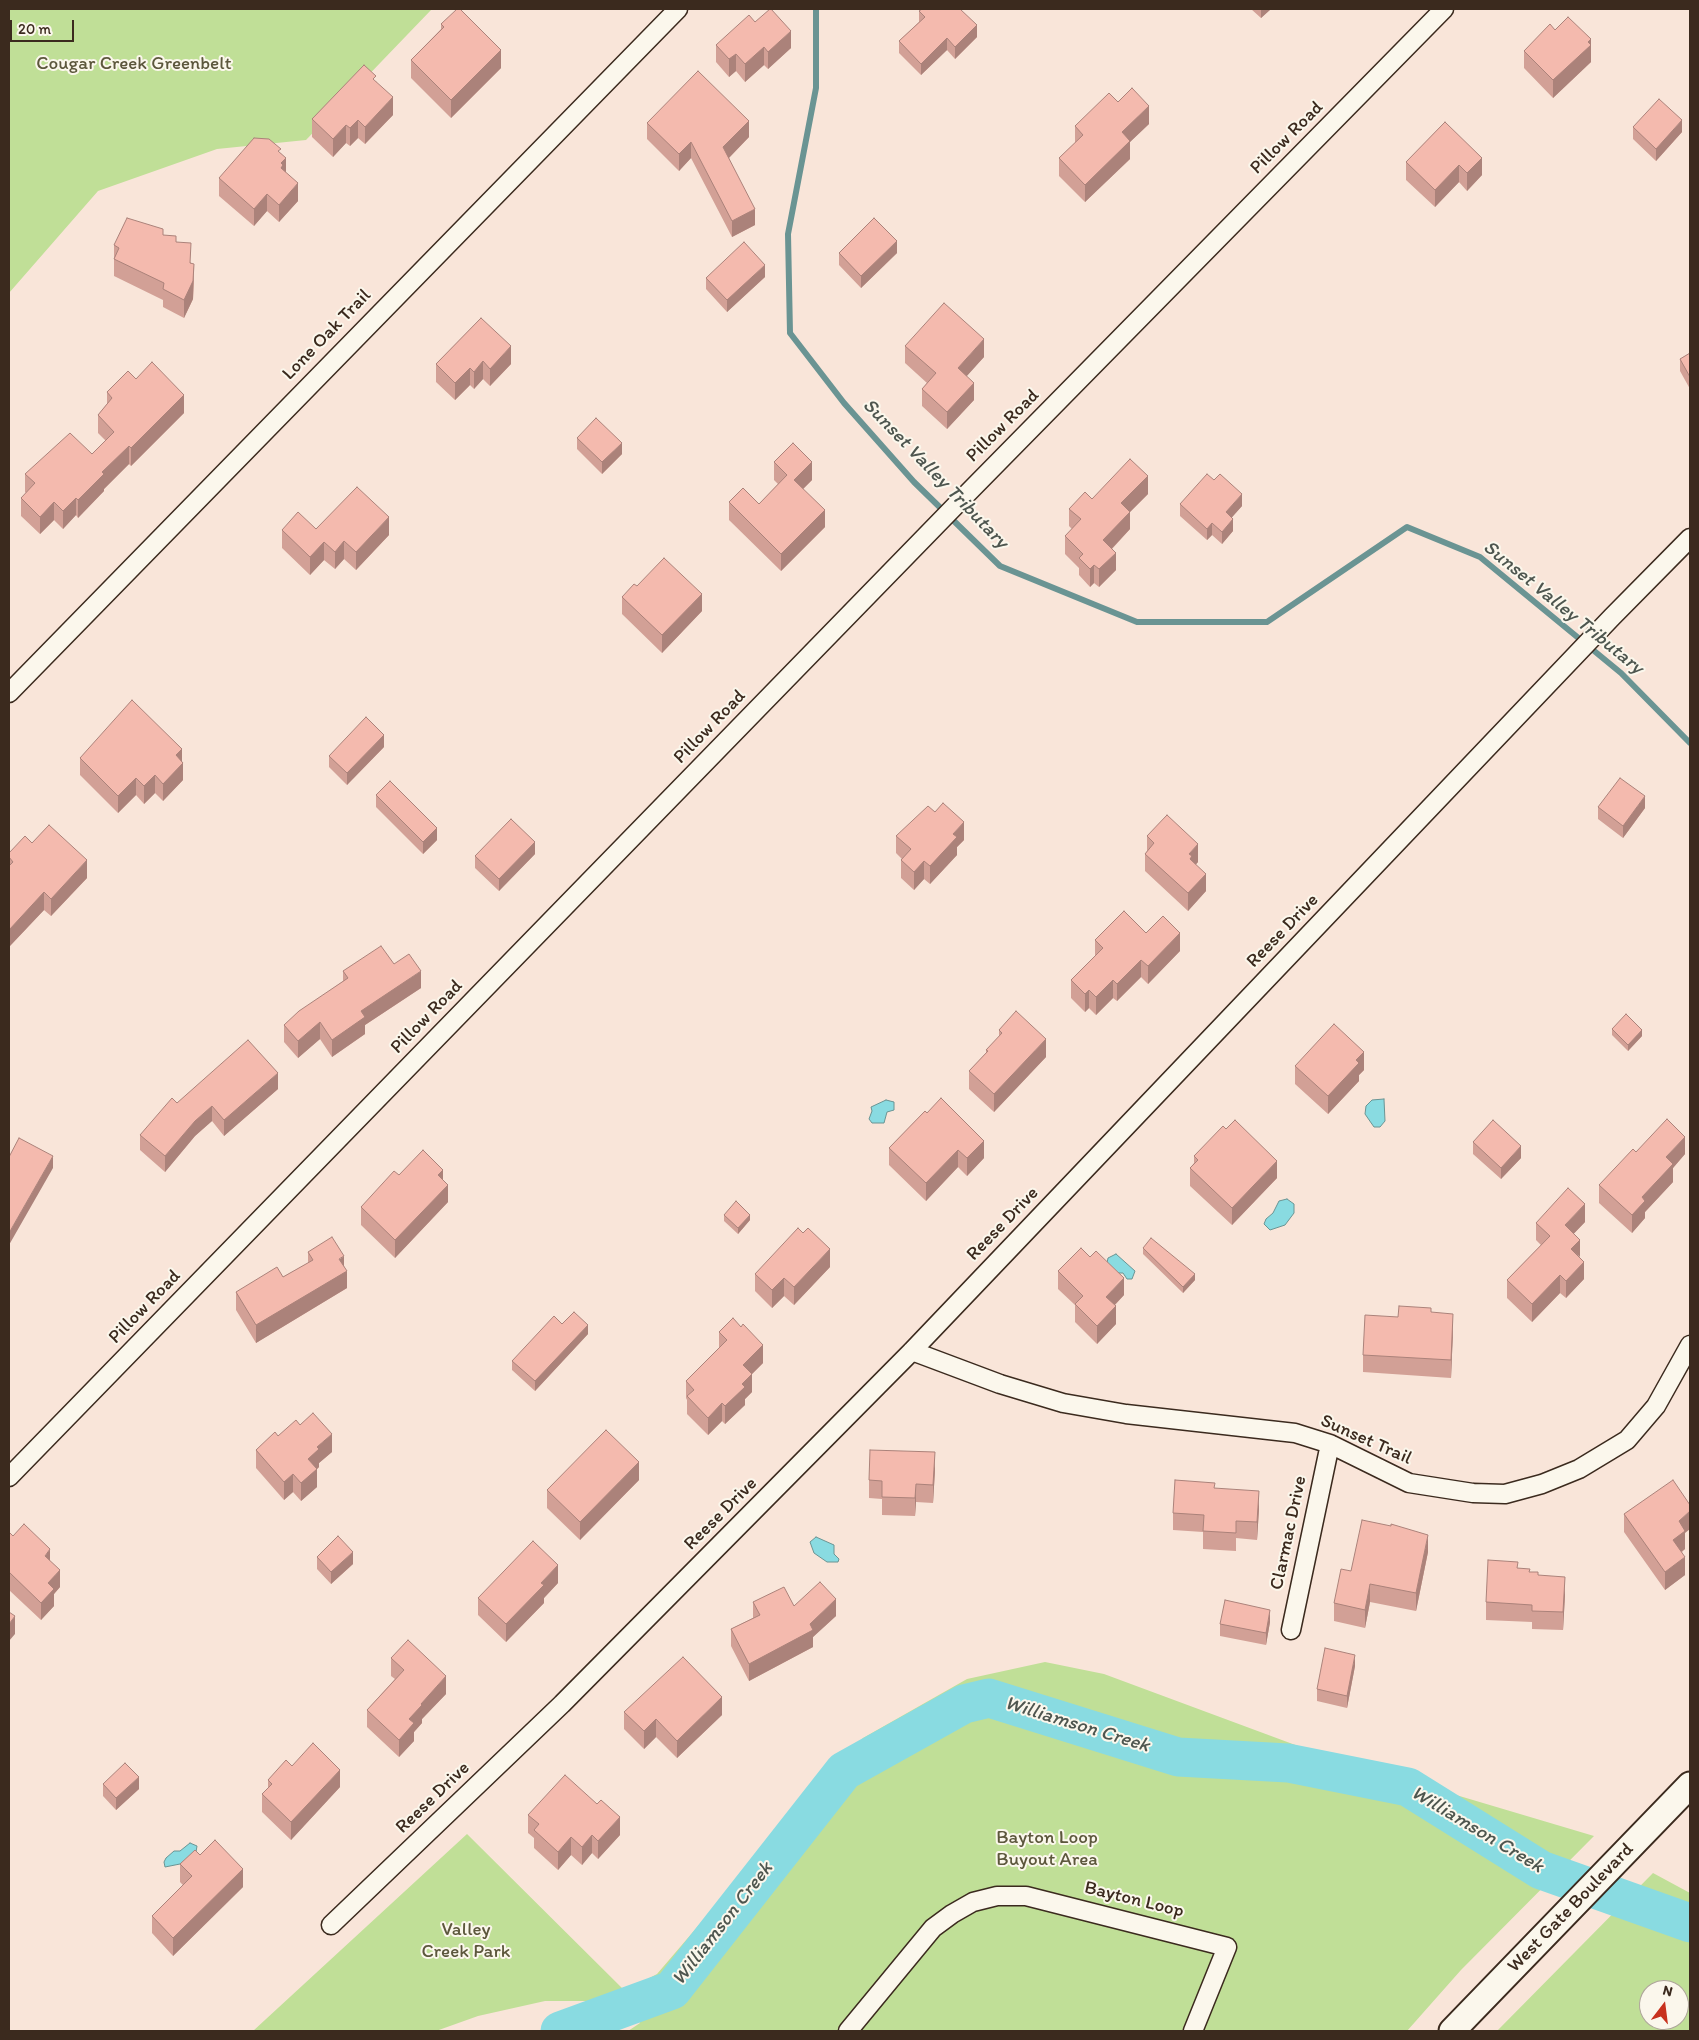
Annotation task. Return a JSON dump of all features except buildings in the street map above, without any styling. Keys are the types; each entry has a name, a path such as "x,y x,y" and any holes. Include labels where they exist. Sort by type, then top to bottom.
{"main road":[{"name":"West Gate Boulevard","path":"1452,2031 1690,1785"}],"street":[{"name":"Lone Oak Trail","path":"9,693 678,9"},
{"name":"Pillow Road","path":"9,1477 955,506 1444,9"},
{"name":"Reese Drive","path":"331,1925 562,1704 912,1350 1612,616 1690,538"},
{"name":"Sunset Trail","path":"912,1350 1000,1384 1063,1404 1126,1414 1295,1433 1330,1444 1409,1483 1439,1490 1505,1494 1542,1484 1579,1469 1627,1440 1656,1406 1690,1346"},
{"name":"Clarmac Drive","path":"1291,1630 1330,1444"},
{"name":"Bayton Loop","path":"848,2031 933,1928 973,1902 997,1896 1026,1896 1227,1947 1193,2031"}],"green space":[{"name":"Cougar Creek Greenbelt","path":"9,9 432,9 306,140 217,149 98,191 9,293"},
{"name":"Bayton Loop Buyout Area","path":"1045,1662 1104,1674 1325,1756 1594,1836 1461,1970 1407,2031 628,2031 640,2023 625,1992 599,2001 545,2001 478,2016 436,2031 253,2031 467,1834 625,1991 657,1974 823,1780 863,1738 967,1679"},
{"path":"1653,1873 1690,1893 1690,2031 1497,2031"}],"water":[{"path":"1384,1099 1385,1121 1380,1127 1374,1127 1365,1114 1366,1106 1372,1100"},
{"path":"886,1100 894,1102 894,1110 887,1112 884,1123 872,1123 869,1119 872,1111 871,1107"},
{"path":"1287,1199 1294,1204 1294,1213 1285,1225 1270,1230 1264,1224 1266,1219 1273,1213 1279,1201"},
{"path":"1116,1254 1135,1271 1132,1279 1127,1279 1123,1273 1116,1273 1107,1263 1108,1258"},
{"path":"816,1537 834,1545 834,1554 839,1559 838,1562 827,1562 814,1553 810,1542"},
{"path":"190,1843 197,1846 196,1852 180,1864 165,1867 164,1862 166,1858 174,1851 180,1851"}],"waterway":[{"name":"Sunset Valley Tributary","path":"816,9 816,88 788,234 790,333 844,403 914,482 1000,566 1137,622 1267,622 1407,527 1480,557 1621,673 1690,743"},
{"name":"Williamson Creek","path":"560,2031 672,1990 844,1771 964,1704 989,1698 1178,1757 1288,1763 1408,1787 1541,1870 1690,1923"}],"park label":[{"name":"Valley Creek Park","path":"466,1941"}]}
